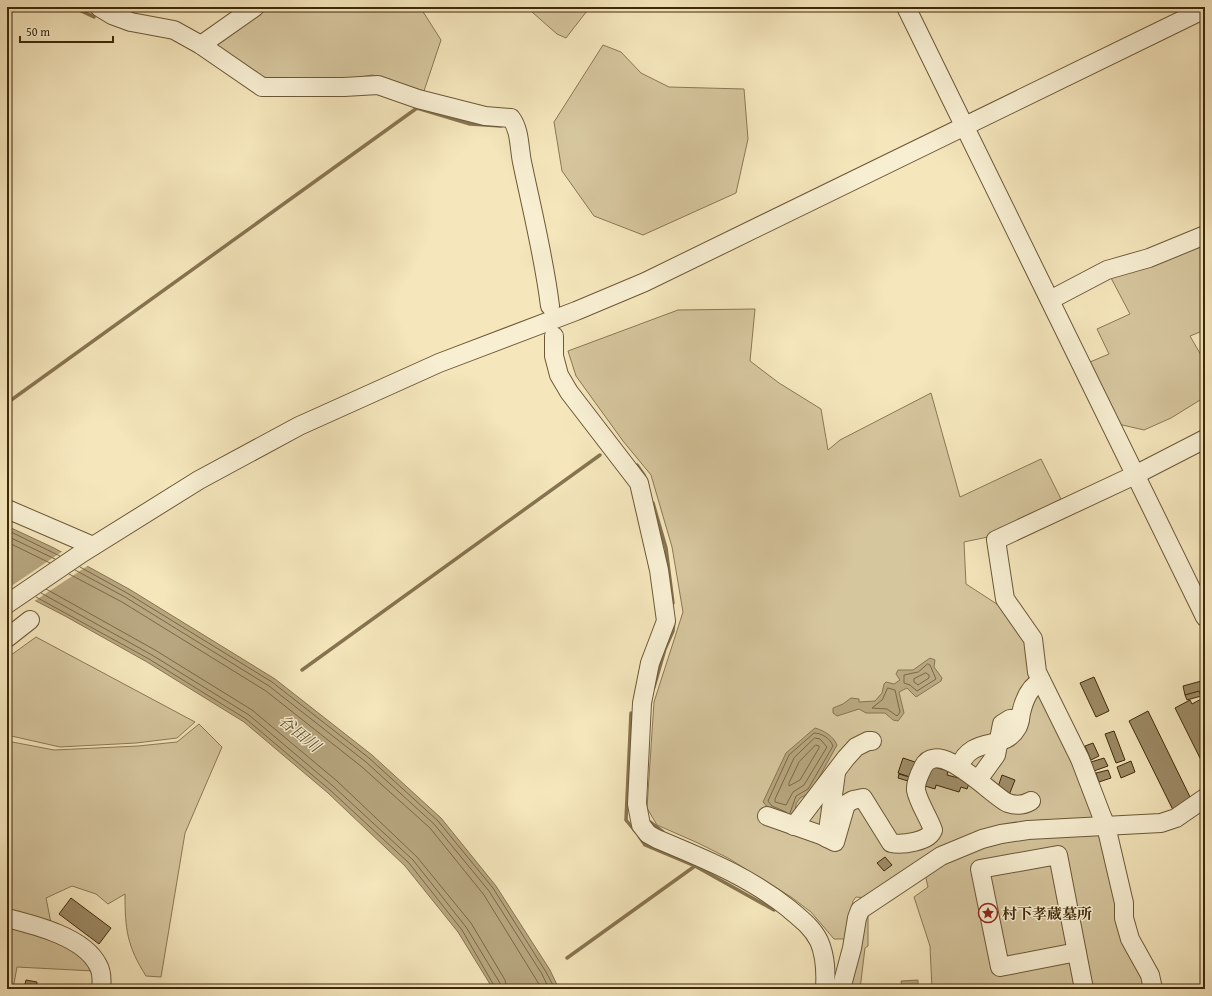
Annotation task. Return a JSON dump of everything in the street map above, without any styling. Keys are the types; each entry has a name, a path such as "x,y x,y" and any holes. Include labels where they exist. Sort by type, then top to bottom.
{"street":[{"path":"99,7 112,15 131,22 174,30 201,45 262,87 344,87 378,85 418,99 477,114 511,118 515,123 521,159 542,253 550,306"},
{"path":"201,45 255,7"},
{"path":"906,7 1205,617"},
{"path":"8,603 87,550 199,480 299,426 439,363 576,311 645,282 1205,9"},
{"path":"1050,300 1107,270 1149,258 1205,236"},
{"path":"554,336 554,356 558,375 568,392 639,483 659,570 666,621 650,663 642,703 637,804 641,825 648,834 657,839 726,868 770,894 803,920 819,942 825,958 825,989"},
{"path":"1153,989 1150,975 1130,939 1106,826 1080,759 1037,672 1033,640 1005,599 996,540 1135,475 1205,439"},
{"path":"7,509 87,550"},
{"path":"7,638 30,620"},
{"path":"959,767 966,754 974,748 998,742 1011,735 1017,729 1029,691 1034,685 1041,681"},
{"path":"794,826 856,747 868,741 872,741"},
{"path":"978,780 992,763 996,755 998,742"},
{"path":"767,816 835,842 846,804 853,800 863,798 891,843 898,844 926,838 931,835 933,830 916,790 921,770 924,764 930,760 945,761 959,767 978,780 1006,803 1020,805 1031,801"},
{"path":"827,838 836,771"},
{"path":"841,989 860,910 927,865 970,843 1001,834 1028,830 1106,826 1169,820 1176,818 1205,798"},
{"path":"1077,952 1000,966 980,868 1058,855 1077,952 1084,989"},
{"path":"7,918 35,925 57,934 76,943 91,954 101,972 101,989"}],"shaded area":[{"path":"260,7 420,7 441,40 424,91 372,75 328,83 267,80 207,45 265,10"},
{"path":"531,7 590,7 566,38 557,34 532,12"},
{"path":"603,45 621,52 641,73 669,87 744,89 748,139 736,193 643,235 594,216 562,171 554,122"},
{"path":"1205,245 1205,330 1190,336 1205,362 1205,397 1171,418 1144,430 1118,424 1090,362 1109,354 1097,329 1130,314 1111,278"},
{"path":"755,309 750,361 779,383 821,409 828,450 840,440 931,393 960,497 1041,459 1061,499 988,537 964,542 966,584 1003,608 1029,644 1099,821 1018,826 867,898 856,897 853,901 845,939 834,939 811,912 791,897 728,858 657,825 647,808 654,702 683,612 672,547 651,475 623,441 576,376 568,351 678,310"},
{"path":"36,637 195,722 177,738 136,743 60,747 7,735 7,658"},
{"path":"199,724 222,747 185,833 161,977 146,976 131,946 128,937 125,894 108,904 96,894 72,886 46,898 51,923 7,910 7,741 54,750 138,746 177,742"},
{"path":"1095,833 1103,839 1147,989 932,989 930,946 914,897 928,887 925,874 965,853 992,844 1007,841"},
{"path":"868,916 868,946 865,948 860,989 847,989 860,927"},
{"path":"7,926 55,941 66,946 85,961 93,971 17,967 13,989 7,989"}],"water":[{"name":"谷田川","path":"7,526 54,548 129,589 275,679 372,755 441,818 496,886 550,970 559,989 493,989 458,932 405,866 328,793 244,722 147,662 65,616 7,586"},
{"path":"930,658 935,660 934,667 942,678 941,681 916,697 907,688 899,692 904,713 898,721 893,720 885,713 866,713 859,709 837,716 833,713 833,708 843,704 851,698 859,699 859,702 875,701 882,693 886,682 894,684 900,680 896,674 898,670 913,670"},
{"path":"815,728 828,734 837,745 811,792 800,798 796,804 795,815 793,817 770,810 763,802 786,753"},
{"path":"918,980 918,989 902,989 901,981"}],"pier":[{"path":"63,551 89,565 33,602 7,589"}],"building":[{"path":"1094,677 1109,711 1096,717 1080,683"},
{"path":"1205,680 1205,691 1185,695 1183,686"},
{"path":"1199,691 1201,696 1187,700 1185,695"},
{"path":"1205,697 1205,768 1175,708 1190,700 1192,704"},
{"path":"1148,711 1192,801 1173,810 1129,721"},
{"path":"1114,731 1125,760 1116,763 1105,734"},
{"path":"1093,743 1099,756 1091,760 1085,746"},
{"path":"903,758 915,762 910,777 898,773"},
{"path":"1104,758 1108,766 1094,771 1091,762"},
{"path":"1131,761 1135,772 1121,778 1117,767"},
{"path":"931,766 948,771 947,775 970,781 967,789 961,787 959,792 936,785 935,789 925,786"},
{"path":"1108,770 1111,778 1099,782 1096,773"},
{"path":"899,774 909,777 908,781 898,778"},
{"path":"1002,775 1015,780 1009,795 997,790"},
{"path":"885,857 892,865 884,871 877,863"},
{"path":"71,898 111,928 99,944 59,914"},
{"path":"26,980 37,982 36,989 24,988"},
{"path":"48,985 53,985 53,989 48,989"}],"waterway":[{"path":"73,7 94,17"},
{"path":"7,403 417,108 470,124 501,126"},
{"path":"302,670 600,455"},
{"path":"637,465 646,480"},
{"path":"653,503 666,548 673,603"},
{"path":"654,687 665,649 673,631 674,621"},
{"path":"631,713 626,820 635,831"},
{"path":"650,822 663,832"},
{"path":"639,836 645,845 695,866 774,910"},
{"path":"567,958 695,866"}],"place":[{"name":"村下孝蔵墓所","path":"988,913"}]}
